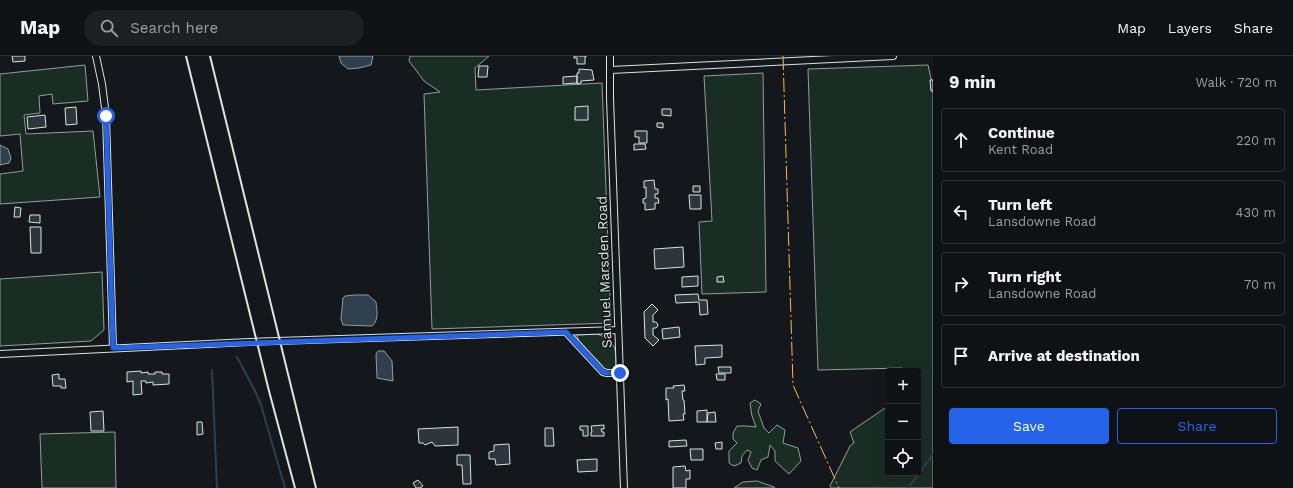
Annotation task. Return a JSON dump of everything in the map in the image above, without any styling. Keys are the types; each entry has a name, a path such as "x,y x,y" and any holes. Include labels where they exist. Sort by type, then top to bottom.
{"street":[{"path":"96,56 105,108 113,348"},
{"name":"Samuel Marsden Road","path":"610,56 610,106 624,488"},
{"path":"611,70 893,56"},
{"path":"0,354 249,342 618,330"},
{"path":"566,332 603,372 620,373"}],"green space":[{"path":"410,56 489,56 475,68 476,90 602,83 611,323 432,329 424,94 440,92 424,81 409,61"},
{"path":"85,65 88,101 53,104 52,94 39,96 40,113 24,115 26,134 93,131 100,197 0,204 0,174 23,171 20,134 0,136 0,74"},
{"path":"928,65 933,88 933,488 831,488 830,486 850,446 854,443 850,432 885,408 885,476 921,476 921,368 818,370 808,69"},
{"path":"763,73 766,292 702,294 699,222 712,221 704,76"},
{"path":"102,272 104,330 91,341 0,346 0,279"},
{"path":"597,334 605,337 615,348 616,362 613,370 605,370 579,341 577,336"},
{"path":"755,400 761,404 758,411 764,428 769,433 777,425 785,430 783,443 798,448 801,461 789,474 775,461 775,451 770,445 768,457 761,460 757,470 752,468 748,460 751,452 747,450 742,456 741,463 734,466 729,463 729,451 737,443 733,439 733,433 737,426 756,427 752,416 750,403"},
{"path":"115,432 116,488 42,488 40,434"},
{"path":"757,481 775,488 734,488 743,482"}],"water":[{"path":"339,56 373,56 371,65 348,69 341,63"},
{"path":"0,145 8,149 11,158 9,163 0,165"},
{"path":"368,295 376,302 377,318 372,326 343,325 341,319 343,298 345,296"},
{"path":"378,351 384,351 392,361 393,381 377,378 376,354"}],"building":[{"path":"12,56 25,56 25,61 13,62"},
{"path":"574,56 586,56 585,64 577,64 577,58 574,58"},
{"path":"479,66 488,66 487,77 478,77"},
{"path":"579,69 592,70 594,80 581,81 581,83 577,84 577,73 579,73"},
{"path":"577,76 577,83 563,84 563,77"},
{"path":"930,80 933,80 933,91 931,91"},
{"path":"588,106 588,120 575,120 575,107"},
{"path":"76,107 77,124 66,125 65,108"},
{"path":"662,109 671,109 671,116 662,115"},
{"path":"45,115 46,127 28,129 27,117"},
{"path":"657,123 663,123 663,128 657,127"},
{"path":"635,131 647,131 647,143 639,143 639,137 635,137"},
{"path":"634,144 645,144 646,149 634,150"},
{"path":"654,180 655,189 658,189 658,194 655,194 655,198 658,198 659,203 655,203 655,209 645,210 645,203 643,203 643,199 646,198 646,187 644,188 644,181"},
{"path":"693,186 700,186 700,192 693,192"},
{"path":"689,195 701,195 701,209 690,209"},
{"path":"15,207 21,208 20,217 14,217"},
{"path":"30,215 40,215 40,223 29,222"},
{"path":"30,227 41,227 41,253 31,253"},
{"path":"683,247 684,267 655,269 654,249"},
{"path":"698,276 698,286 682,287 682,277"},
{"path":"723,276 724,282 717,282 717,277"},
{"path":"698,294 699,300 707,300 708,314 700,315 699,302 676,303 675,295"},
{"path":"652,304 658,310 653,315 653,322 656,322 658,326 653,328 653,335 659,340 653,346 645,338 644,312"},
{"path":"679,327 680,337 663,339 662,329"},
{"path":"722,345 722,357 705,358 705,364 696,365 695,346"},
{"path":"718,367 731,367 731,373 719,373"},
{"path":"141,371 141,373 148,372 148,374 162,372 162,374 169,374 169,384 153,385 153,382 146,383 146,381 141,381 142,394 133,395 133,381 127,382 127,372"},
{"path":"59,374 59,379 65,379 66,388 61,388 61,386 53,386 52,375"},
{"path":"716,374 725,374 725,380 717,380"},
{"path":"684,385 685,391 682,391 685,414 683,414 684,420 669,421 666,388 674,388 673,386"},
{"path":"707,410 707,422 697,422 697,411"},
{"path":"103,411 104,431 91,431 90,412"},
{"path":"715,412 716,422 707,422 708,413"},
{"path":"197,422 202,422 203,434 197,435"},
{"path":"604,425 604,429 601,429 602,432 604,432 604,436 591,436 591,426"},
{"path":"580,426 588,426 588,436 583,436 583,430 580,430"},
{"path":"458,427 458,445 435,446 432,442 425,445 423,443 419,443 418,429"},
{"path":"545,428 553,428 554,446 545,446"},
{"path":"686,440 687,446 669,447 669,441"},
{"path":"722,442 722,449 716,449 715,443"},
{"path":"509,444 510,464 496,465 495,459 489,459 489,452 494,451 494,445"},
{"path":"690,449 703,449 703,460 691,460"},
{"path":"457,455 470,455 471,484 463,484 462,465 457,465"},
{"path":"597,459 597,471 578,472 577,460"},
{"path":"685,466 686,471 690,470 690,479 686,479 686,488 673,488 673,467"},
{"path":"418,480 423,486 416,488 413,483"}],"waterway":[{"path":"237,357 261,405 285,488"},
{"path":"212,370 217,488"},
{"path":"908,488 933,454"}],"wall":[{"path":"186,56 269,391 295,488"},
{"path":"210,56 316,488"}],"power":[{"path":"783,56 793,385 839,488"}],"route":[{"path":"106,116 113,348 566,332 603,372 620,373"}]}
